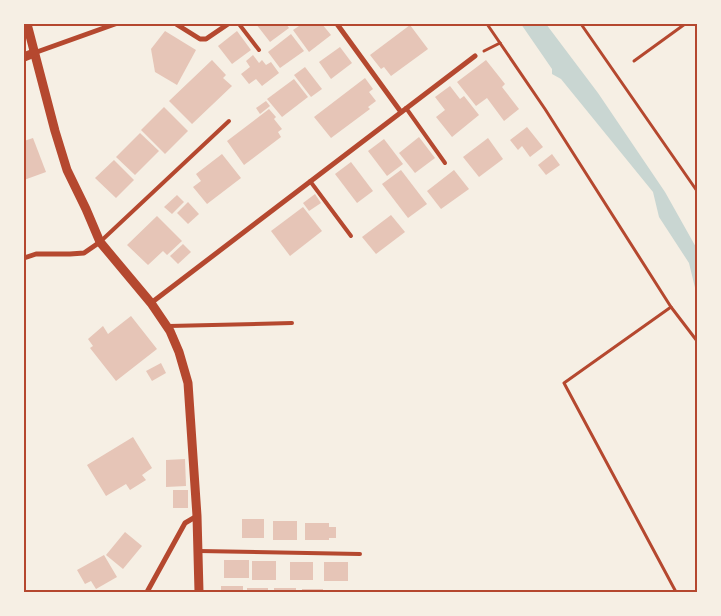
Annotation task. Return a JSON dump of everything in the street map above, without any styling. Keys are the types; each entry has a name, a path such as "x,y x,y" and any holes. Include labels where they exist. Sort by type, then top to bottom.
{"street":[{"path":"27,24 67,170 100,242 151,302 170,331 188,383 198,516 199,592"},
{"path":"24,56 115,24"},
{"path":"176,24 200,39 206,39 228,24"},
{"path":"337,24 404,110"},
{"path":"151,302 475,56"},
{"path":"24,258 36,254 84,253 100,242"},
{"path":"147,592 185,523 198,516"}],"lane":[{"path":"238,24 259,50"},
{"path":"404,110 445,163"},
{"path":"100,242 229,121"},
{"path":"310,182 351,236"},
{"path":"166,326 292,323"},
{"path":"198,551 360,554"}],"path":[{"path":"487,24 545,110 671,307 697,340"},
{"path":"581,24 697,191"},
{"path":"634,61 685,24"},
{"path":"475,56 500,43"},
{"path":"671,307 564,383 676,592"}],"shaded area":[{"path":"521,24 546,24 598,93 665,192 697,249 697,296 689,263 659,217 653,192 561,79 552,74 552,69"}],"building":[{"path":"256,24 286,24 289,28 270,42"},
{"path":"302,24 322,24 331,35 309,52 293,30"},
{"path":"410,25 428,49 391,76 384,67 381,69 370,55"},
{"path":"165,31 196,50 177,85 155,72 151,49"},
{"path":"237,31 251,50 232,64 218,46"},
{"path":"291,34 304,51 280,68 268,52"},
{"path":"340,47 352,63 331,79 319,62"},
{"path":"253,55 259,63 262,60 266,65 271,62 279,73 262,86 256,79 249,84 241,74 250,67 246,61"},
{"path":"212,60 226,75 223,78 232,86 192,124 169,101"},
{"path":"486,60 505,84 502,87 519,109 504,121 487,98 476,106 457,82"},
{"path":"305,67 322,89 311,97 294,75"},
{"path":"365,78 373,89 369,92 376,101 368,107 370,109 331,138 314,117"},
{"path":"294,79 308,97 282,117 267,99"},
{"path":"450,86 460,99 464,96 479,115 452,137 436,117 445,110 435,97"},
{"path":"266,101 270,106 260,114 256,108"},
{"path":"164,107 188,131 165,154 141,130"},
{"path":"269,109 276,117 274,119 282,129 278,132 281,137 244,165 227,141"},
{"path":"527,127 543,147 530,157 522,146 518,150 510,140"},
{"path":"140,133 159,151 135,175 116,157"},
{"path":"419,137 435,158 415,173 399,153"},
{"path":"33,138 46,172 24,180 24,141"},
{"path":"488,138 503,159 479,177 463,157"},
{"path":"384,139 403,164 387,176 368,151"},
{"path":"222,154 241,178 207,204 193,187 201,181 196,174"},
{"path":"552,154 560,165 546,175 538,165"},
{"path":"114,160 134,180 116,198 95,178"},
{"path":"351,162 373,191 357,203 335,174"},
{"path":"401,170 427,204 408,218 382,184"},
{"path":"454,170 469,189 441,209 427,191"},
{"path":"315,194 321,203 309,211 303,203"},
{"path":"177,195 184,202 172,214 164,207"},
{"path":"188,202 199,214 188,224 177,213"},
{"path":"303,207 322,231 290,256 271,231"},
{"path":"391,215 405,232 376,254 362,237"},
{"path":"157,216 182,241 167,255 163,251 148,265 127,245"},
{"path":"183,244 191,252 178,264 170,256"},
{"path":"131,316 157,349 116,381 90,348 93,346 88,339 103,326 108,334"},
{"path":"161,363 166,373 152,381 146,371"},
{"path":"133,437 152,468 142,475 146,480 130,490 126,484 106,496 87,465"},
{"path":"185,459 186,486 166,487 166,460"},
{"path":"173,490 188,490 188,508 173,508"},
{"path":"242,519 264,519 264,538 242,538"},
{"path":"273,521 297,521 297,540 273,540"},
{"path":"305,523 329,523 329,527 336,527 336,538 329,538 329,540 305,540"},
{"path":"125,532 142,546 123,569 106,555"},
{"path":"104,555 117,577 96,589 91,581 85,584 77,570"},
{"path":"224,560 249,560 249,578 224,578"},
{"path":"252,561 276,561 276,580 252,580"},
{"path":"290,562 313,562 313,580 290,580"},
{"path":"324,562 348,562 348,581 324,581"},
{"path":"221,586 243,586 243,592 221,592"},
{"path":"247,588 268,588 268,592 247,592"},
{"path":"274,588 296,588 296,592 274,592"},
{"path":"302,589 323,589 323,592 302,592"}]}
